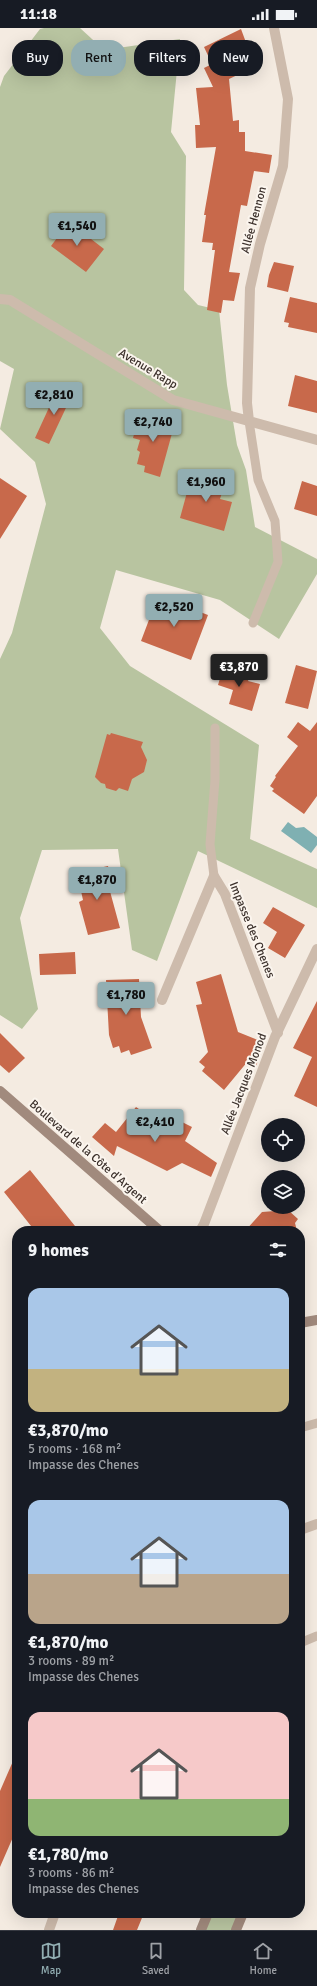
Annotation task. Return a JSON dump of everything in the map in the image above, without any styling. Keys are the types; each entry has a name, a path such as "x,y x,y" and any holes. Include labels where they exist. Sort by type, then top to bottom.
{"main road":[{"name":"Boulevard de la Côte d'Argent","path":"0,1091 154,1226"},
{"path":"305,1322 317,1320"},
{"path":"201,1930 206,1918"},
{"path":"236,1930 241,1918"}],"street":[{"name":"Allée Hennon","path":"250,421 247,403 250,288 260,244 283,166 288,99 274,28"},
{"name":"Avenue Rapp","path":"0,299 10,300 173,400 317,440"},
{"name":"Impasse des Chenes","path":"162,1000 214,876"},
{"name":"Impasse des Chenes","path":"214,876 225,894 278,1032"},
{"name":"Allée Jacques Monod","path":"203,1226 278,1032 317,949"},
{"path":"305,1528 317,1524"},
{"path":"49,1930 53,1918"}],"lane":[{"path":"250,421 258,480 276,521 278,562 253,623"},
{"path":"214,876 210,844 215,780 215,728"},
{"path":"305,1426 317,1422"},
{"path":"305,1641 317,1636"}],"green space":[{"path":"80,28 93,40 71,40 71,76 126,76 126,47 134,46 134,76 176,76 171,132 186,156 184,290 198,305 219,310 227,385 237,445 246,470 255,527 317,559 317,574 279,639 220,600 116,570 100,628 130,666 259,745 250,839 317,869 317,908 198,851 157,961 132,950 118,849 42,850 20,918 38,1009 22,1029 0,1015 0,659 12,633 46,504 35,462 0,429 14,369 0,361 0,87 4,76 12,66 12,76 63,76 63,40 32,40 40,29"},
{"path":"206,1918 241,1918 236,1930 201,1930"}],"water":[{"path":"288,822 296,828 304,827 317,837 317,845 311,853 281,831"}],"building":[{"path":"241,29 245,40 218,40"},
{"path":"208,45 208,56 204,47"},
{"path":"208,66 208,76 235,76 229,79 233,121 239,120 239,132 245,132 245,151 272,155 269,173 254,171 247,206 241,205 229,272 240,273 234,301 223,300 221,313 207,310 215,250 212,250 213,243 202,242 206,215 204,215 216,147 196,148 195,125 200,125 196,88 213,87 204,68"},
{"path":"69,222 104,249 86,272 51,246"},
{"path":"274,262 294,266 288,292 267,287 269,275"},
{"path":"290,297 317,303 317,333 288,327 289,323 284,322"},
{"path":"295,375 317,381 317,413 288,406"},
{"path":"58,388 72,395 49,444 35,438"},
{"path":"147,415 169,420 168,424 174,426 160,477 144,472 145,466 137,464 140,452 137,450 140,440 133,438 139,416 146,418"},
{"path":"192,474 225,483 220,499 232,502 224,531 180,518"},
{"path":"0,478 27,496 0,539"},
{"path":"302,481 317,486 317,516 294,509"},
{"path":"158,596 208,615 191,660 141,641"},
{"path":"224,665 239,670 239,673 250,676 248,681 260,684 252,711 229,704 233,690 218,685"},
{"path":"296,665 317,671 308,709 285,703"},
{"path":"298,722 310,731 317,722 317,796 304,814 272,791 274,789 270,786 276,777 275,776 298,746 287,737"},
{"path":"111,733 143,742 141,747 147,760 144,772 132,779 128,791 119,788 116,791 106,788 105,784 101,783 95,777 107,734 110,735"},
{"path":"108,866 112,883 108,884 120,928 88,935 79,902 83,900 77,873"},
{"path":"273,907 305,925 285,958 268,948 277,932 263,923"},
{"path":"75,952 76,974 40,975 39,954"},
{"path":"221,974 238,1032 265,1043 256,1066 248,1061 224,1090 202,1071 205,1067 199,1062 208,1052 196,1005 202,1004 196,982"},
{"path":"139,979 141,1017 152,1048 131,1055 129,1050 121,1053 119,1046 113,1048 109,1035 106,980"},
{"path":"317,1001 317,1107 294,1096 312,1057 293,1048"},
{"path":"0,1033 25,1058 9,1073 0,1065"},
{"path":"136,1107 168,1129 174,1118 192,1127 185,1141 217,1163 211,1177 182,1163 167,1171 117,1146 114,1156 92,1137 105,1123 116,1132"},
{"path":"30,1170 75,1226 31,1226 4,1192"},
{"path":"261,1213 292,1214 298,1219 295,1223 296,1226 249,1226"},
{"path":"12,1763 12,1839 0,1867 0,1791"},
{"path":"117,1918 142,1918 137,1930 113,1930"}]}
